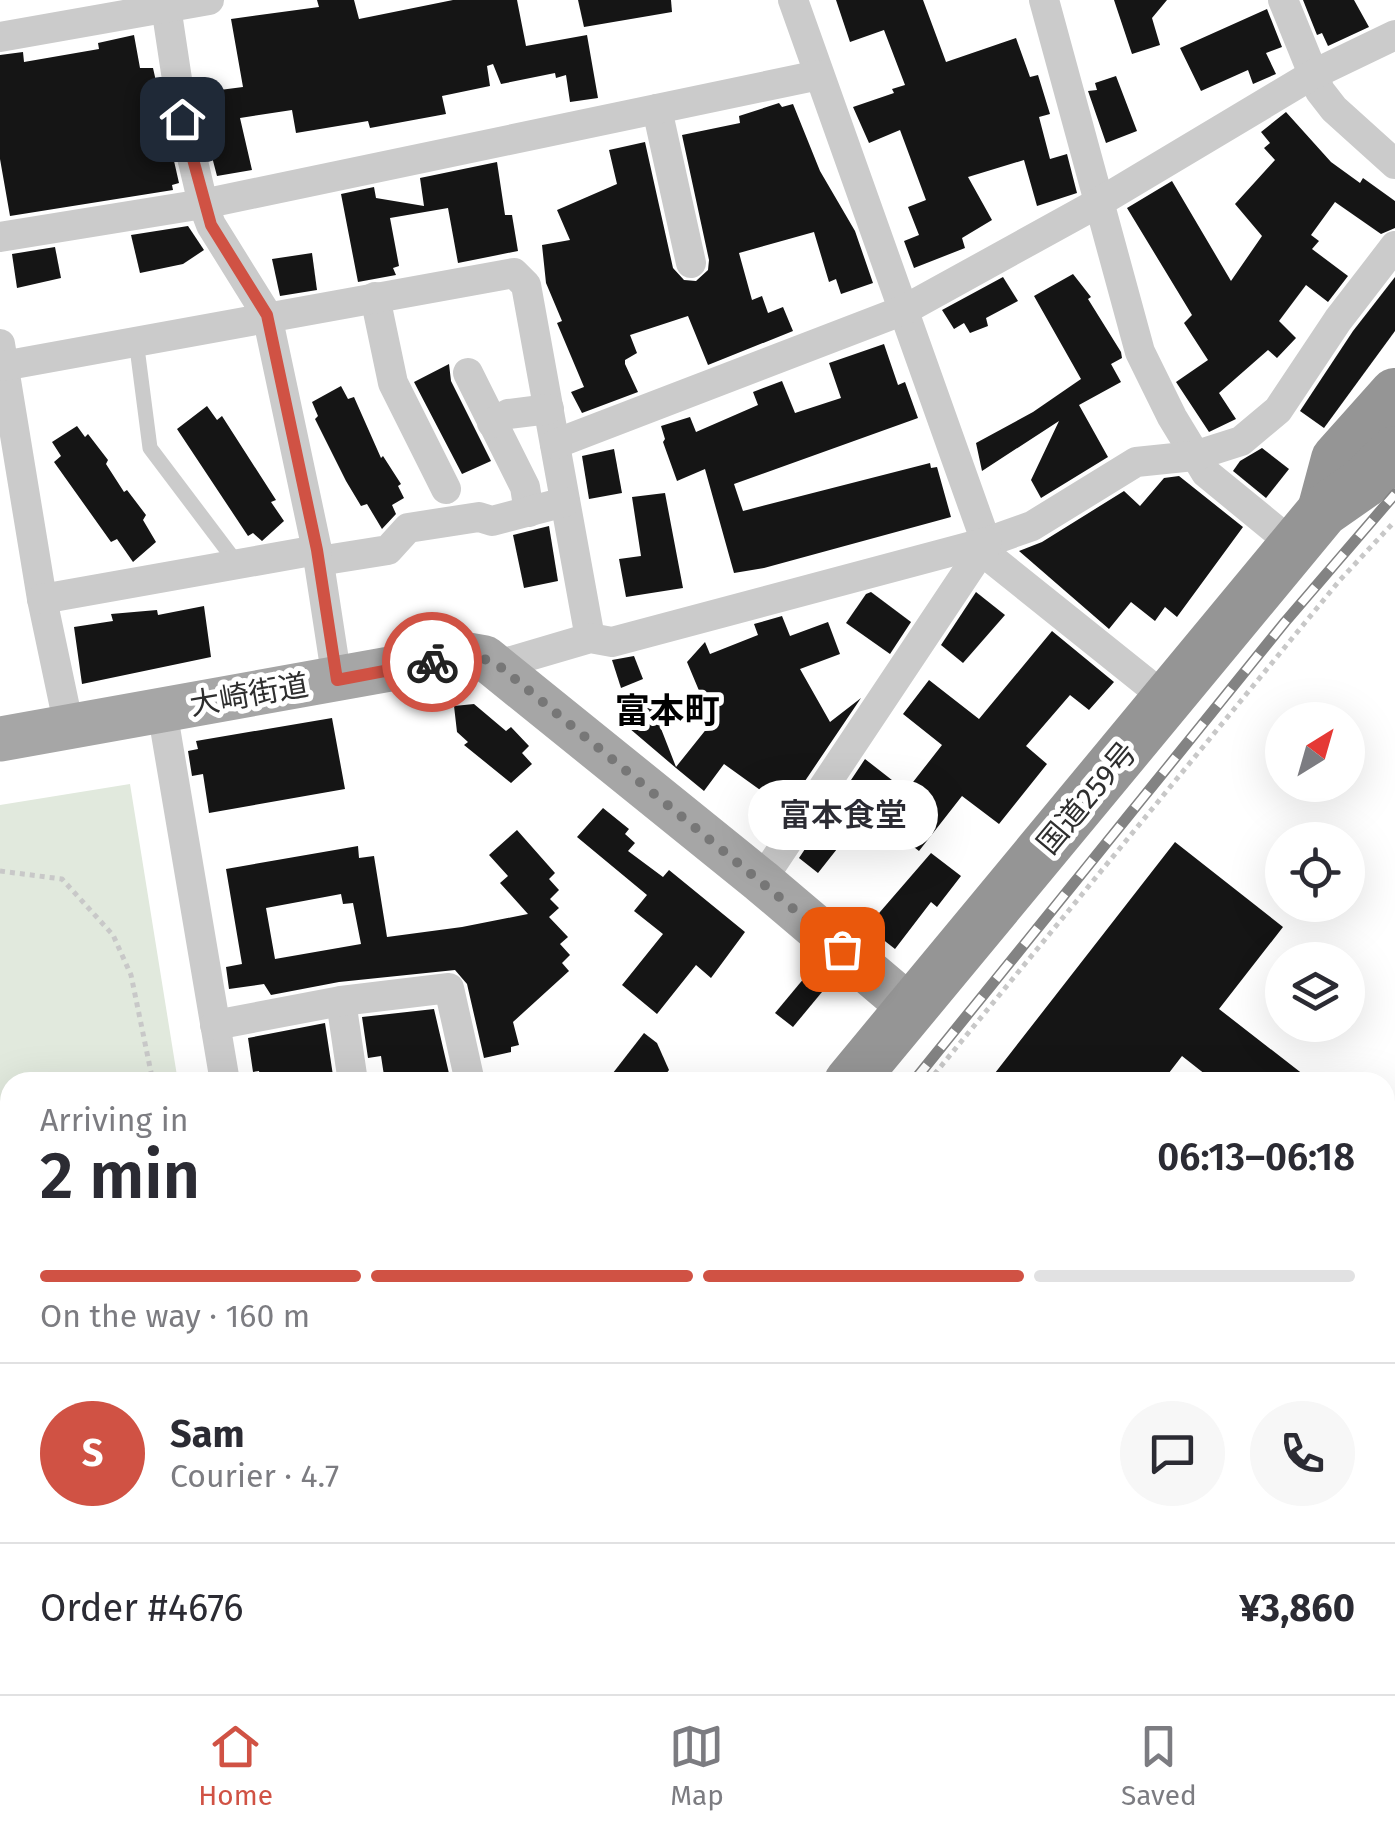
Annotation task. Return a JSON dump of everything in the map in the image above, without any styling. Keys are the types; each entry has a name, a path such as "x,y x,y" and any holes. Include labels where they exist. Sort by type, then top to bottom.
{"highway":[{"name":"国道259号","path":"1309,528 1337,459 1395,394"},
{"name":"国道259号","path":"858,1072 1309,528 1395,452"}],"main road":[{"name":"大崎街道","path":"0,739 468,655 498,665"},
{"path":"498,665 912,1009"}],"street":[{"path":"0,37 165,4 209,0"},
{"path":"793,0 992,559 1168,700"},
{"path":"1044,0 1140,352 1206,472 1309,528"},
{"path":"1283,0 1312,75 1334,109 1395,164"},
{"path":"165,4 182,119 203,204 211,225 267,315 318,556 337,680"},
{"path":"555,444 904,310 1098,203 1312,75 1395,35"},
{"path":"0,237 203,204 819,75"},
{"path":"657,109 691,263"},
{"path":"498,665 590,638 612,642 987,542 1032,526 1136,462 1194,456 1241,441 1278,410 1338,320 1395,246"},
{"path":"69,727 42,599 2,355 136,340 514,273 526,285 590,638"},
{"path":"374,297 393,384 446,489"},
{"path":"468,374 525,488 529,512"},
{"path":"492,423 508,414 549,409"},
{"path":"42,599 236,562 388,550 408,528 479,518 492,522 566,502"},
{"path":"761,880 987,542"},
{"path":"162,710 224,1072"},
{"path":"215,1025 341,1001 450,988 468,1072"},
{"path":"341,1001 352,1072"}],"lane":[{"path":"136,340 150,448 236,562"}],"path":[{"path":"936,1072 1328,595 1395,521"},
{"path":"0,872 62,879 113,935 131,975 151,1072"}],"shaded area":[{"path":"130,784 176,1072 0,1072 0,805"}],"building":[{"path":"317,0 354,0 359,19 453,0 517,0 526,46 587,35 598,98 570,102 566,75 556,78 555,73 501,84 493,64 487,66 490,86 442,96 446,114 370,128 368,121 296,133 292,110 240,118 252,170 217,176 206,134 219,132 212,91 243,87 231,19 319,7"},
{"path":"578,0 671,0 672,12 584,27"},
{"path":"836,0 923,0 946,62 1016,38 1030,77 1038,75 1050,114 1039,117 1050,159 1067,154 1077,193 1037,206 1024,160 968,177 992,220 962,238 965,248 914,268 904,241 919,235 908,207 926,200 900,130 869,143 853,107 894,93 892,89 905,85 884,30 850,42"},
{"path":"1114,0 1167,0 1152,18 1160,45 1132,54"},
{"path":"1303,0 1354,0 1369,27 1328,46 1322,33 1317,35"},
{"path":"1267,9 1282,47 1266,53 1276,74 1253,84 1248,70 1201,91 1180,48"},
{"path":"134,35 140,68 153,68 179,183 172,185 173,190 10,216 0,159 0,55 23,52 24,62 99,49 98,43"},
{"path":"1116,76 1137,131 1106,143 1088,91 1097,90 1095,83"},
{"path":"779,103 782,107 793,104 820,171 855,231 873,283 841,294 836,279 829,282 814,232 739,253 752,300 762,296 768,313 783,307 793,331 708,365 688,316 630,335 637,353 625,364 638,392 582,413 571,392 584,387 557,323 562,321 546,283 542,245 570,240 557,210 617,184 609,150 645,142 673,268 684,280 696,281 708,270 709,260 682,135 740,123 739,116"},
{"path":"1286,112 1331,162 1395,201 1395,228 1381,234 1335,202 1311,235 1319,241 1312,249 1348,276 1328,302 1306,285 1279,321 1296,338 1277,358 1268,350 1219,393 1236,419 1209,432 1176,382 1208,360 1184,323 1192,315 1127,208 1172,181 1231,281 1262,236 1235,204 1275,160 1264,148 1270,143 1261,132"},
{"path":"497,162 505,215 512,215 518,251 458,263 448,208 390,218 399,266 393,268 396,275 358,282 341,194 374,187 376,198 424,206 420,178"},
{"path":"188,226 204,250 183,264 140,273 131,235"},
{"path":"55,247 61,278 17,288 12,254"},
{"path":"312,253 317,290 280,296 272,259"},
{"path":"1073,274 1091,297 1088,299 1121,352 1122,358 1111,364 1121,382 1079,405 1108,457 1041,498 1031,480 1059,421 982,471 976,443 1033,412 1081,379 1034,296"},
{"path":"1003,277 1018,301 986,318 988,326 970,333 964,323 954,329 942,310"},
{"path":"1395,277 1395,331 1324,428 1300,411 1353,331"},
{"path":"884,344 898,385 905,382 918,418 734,484 743,511 930,463 931,468 937,467 951,517 734,573 705,469 677,481 661,426 690,417 696,432 758,405 753,392 782,381 795,413 841,398 829,363"},
{"path":"449,364 451,381 491,461 462,474 414,382"},
{"path":"341,386 348,399 354,397 381,458 401,484 398,486 404,498 392,505 396,514 382,529 367,504 361,506 315,419 318,416 312,402"},
{"path":"207,406 217,420 222,416 276,500 271,502 284,521 262,541 253,533 248,536 177,429"},
{"path":"77,426 85,437 88,434 108,460 106,464 124,492 127,490 146,515 143,520 156,542 133,562 117,539 111,542 54,462 61,456 52,442"},
{"path":"1262,448 1289,469 1266,498 1233,471 1240,461"},
{"path":"614,449 622,493 589,499 582,456"},
{"path":"1179,476 1243,527 1177,617 1165,607 1155,621 1131,602 1109,629 1019,551 1042,542 1124,491 1140,506 1164,478"},
{"path":"665,493 683,588 626,597 619,559 641,556 632,497"},
{"path":"549,526 558,581 524,588 513,535"},
{"path":"871,592 911,622 890,654 846,623"},
{"path":"976,592 1005,615 963,663 941,645"},
{"path":"204,606 211,657 82,684 74,627 113,621 111,614 157,610 158,615"},
{"path":"782,616 790,636 828,622 840,654 800,669 830,722 861,698 780,818 761,804 767,795 724,764 704,791 629,728 651,703 676,767 708,727 703,714 708,712 687,662 705,642 710,654 758,635 754,624"},
{"path":"1052,631 1114,682 1089,710 1070,695 1026,746 1047,764 999,824 962,796 919,851 867,811 818,873 799,858 865,759 906,791 942,745 903,714 929,680 979,719"},
{"path":"634,656 643,679 621,688 612,660"},
{"path":"474,704 506,731 511,727 529,746 522,753 532,764 511,783 464,745 468,742 457,732 454,706"},
{"path":"332,718 345,789 209,813 203,774 192,776 188,751 198,749 196,741"},
{"path":"603,808 629,829 625,834 635,843 628,851 663,877 669,870 745,932 711,978 696,965 657,1014 622,985 663,934 634,911 647,895 577,837"},
{"path":"517,830 555,873 549,879 559,890 550,899 559,908 549,917 568,937 560,944 570,955 562,963 569,971 513,1022 519,1045 511,1047 511,1052 484,1058 467,984 455,970 339,982 271,995 264,984 229,989 226,967 242,964 226,869 358,846 359,858 374,856 387,937 528,914 500,883 508,876 489,855","holes":["341,894 343,904 353,903 361,944 275,959 266,908"]},
{"path":"1175,842 1265,913 1265,922 1277,922 1283,927 1271,942 1265,942 1265,950 1219,1009 1300,1072 1202,1072 1182,1056 1170,1072 996,1072"},
{"path":"931,853 961,876 937,907 931,902 895,949 867,927"},
{"path":"805,977 822,992 793,1027 775,1013"},
{"path":"434,1009 449,1072 383,1072 381,1056 368,1058 362,1017"},
{"path":"325,1023 332,1072 253,1072 248,1038"},
{"path":"644,1033 657,1043 669,1070 668,1072 614,1072"}],"railway":[{"path":"921,1072 1285,622 1395,494"}],"way so far":[{"path":"432,662 468,655 498,665 842,949"}],"place":[{"name":"富本食堂","path":"842,949"}],"district":[{"name":"富本町","path":"667,711"}],"route":[{"path":"182,119 211,225 267,315 317,550 337,680 432,662"}]}
